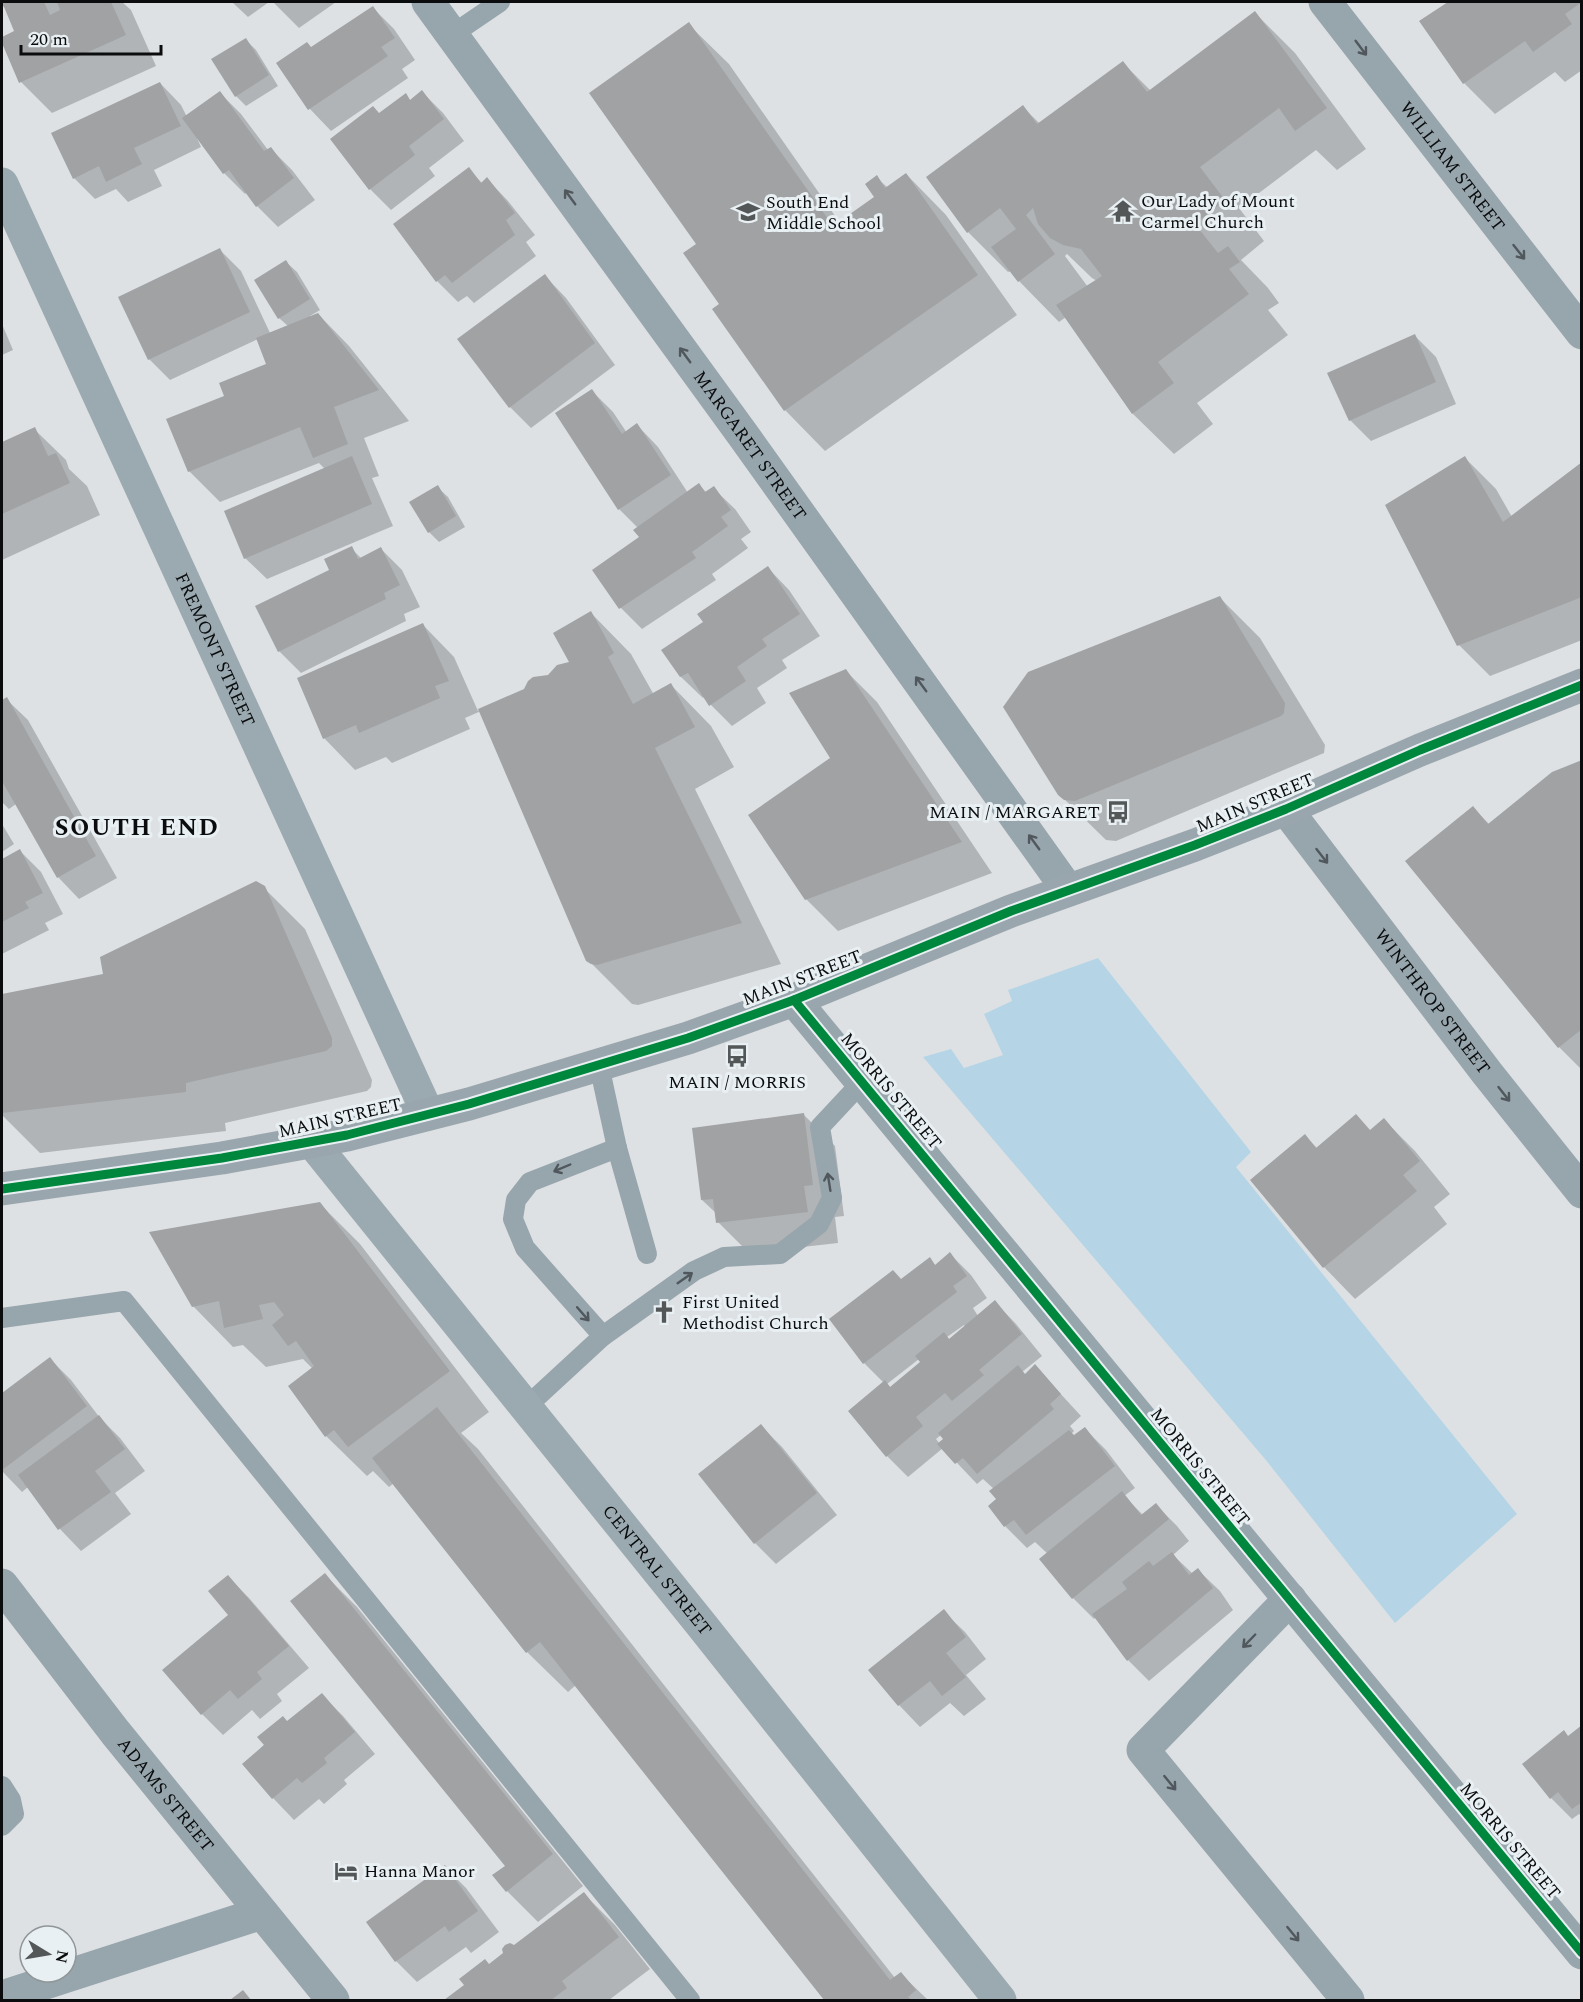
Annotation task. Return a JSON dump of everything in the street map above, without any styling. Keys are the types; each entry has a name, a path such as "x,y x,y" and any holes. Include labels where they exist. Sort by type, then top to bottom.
{"main road":[{"name":"FREMONT STREET","path":"2,184 428,1114"},
{"name":"MAIN STREET","path":"2,1189 138,1171 312,1142 428,1114 688,1038 794,1000 1011,911 1195,845 1286,809 1371,770 1581,685"},
{"name":"CENTRAL STREET","path":"312,1142 1000,2001"}],"street":[{"name":"MARGARET STREET","path":"428,2 749,444 1068,890"},
{"name":"WILLIAM STREET","path":"1325,2 1581,333"},
{"name":"WINTHROP STREET","path":"1286,809 1487,1073 1581,1192"},
{"name":"MORRIS STREET","path":"794,1000 1581,1953"},
{"name":"ADAMS STREET","path":"2,1586 115,1732 333,2001"},
{"path":"1290,1599 1143,1750 1348,2001"},
{"path":"2,1997 262,1913"}],"lane":[{"path":"453,34 500,2"},
{"path":"599,1065 616,1148 647,1254"},
{"path":"526,1407 603,1336 694,1271 724,1257 780,1254 819,1224 832,1198 820,1127 862,1082"},
{"path":"603,1336 525,1248 513,1218 516,1200 530,1182 616,1148"},
{"path":"2,1318 124,1301 690,2001"},
{"path":"2,1786 11,1800 14,1815 2,1826"}],"shaded area":[{"path":"1098,958 1251,1152 1236,1167 1517,1514 1395,1623 1265,1459 923,1057 951,1049 964,1068 1003,1055 984,1014 1012,1001 1008,990"}],"building":[{"path":"2,2 44,2 50,15 60,10 57,2 111,2 126,35 19,83 2,43 2,37 14,31"},
{"path":"1448,2 1582,2 1565,14 1572,24 1533,52 1525,41 1463,84 1419,21"},
{"path":"373,6 395,38 381,47 388,56 308,110 276,63 307,42 311,47"},
{"name":"Our Lady of Mount Carmel Church","path":"1255,11 1327,108 1295,131 1279,108 1200,167 1225,200 1195,224 1218,253 1228,246 1240,262 1229,269 1249,294 1158,362 1174,383 1132,414 1056,305 1102,276 1081,249 1063,245 1050,238 1038,224 1033,208 1026,215 1055,254 1018,282 991,247 1016,229 1000,208 967,233 926,177 1023,105 1037,124 1123,61 1147,92"},
{"name":"South End Middle School","path":"689,22 833,226 874,197 865,184 877,175 885,188 906,173 978,275 784,411 712,309 719,304 683,253 696,244 589,93"},
{"path":"246,38 269,75 235,97 211,59"},
{"path":"160,82 181,126 134,148 142,164 106,182 99,166 73,179 51,133"},
{"path":"422,90 444,119 409,146 415,155 369,190 330,139 373,106 379,113 406,93 410,100"},
{"path":"220,91 264,151 271,147 294,178 256,207 229,170 223,174 182,118"},
{"path":"469,167 481,183 487,177 515,213 506,220 515,235 452,283 445,275 436,282 393,224"},
{"path":"220,248 250,312 148,360 118,297"},
{"path":"286,260 310,299 278,319 254,280"},
{"path":"545,274 595,343 509,408 457,339"},
{"path":"318,313 379,390 334,407 348,444 313,458 300,427 188,472 166,419 224,396 219,383 266,364 256,338"},
{"path":"1415,334 1436,382 1349,421 1327,373"},
{"path":"592,389 622,434 637,423 671,475 618,510 555,413"},
{"path":"35,427 48,456 56,453 70,483 2,514 2,442"},
{"path":"352,456 372,504 244,559 224,511"},
{"path":"1465,456 1503,522 1582,462 1582,597 1457,646 1385,505"},
{"path":"699,483 705,492 714,486 731,510 721,517 728,526 692,552 696,558 619,609 592,570 639,537 633,530"},
{"path":"438,485 456,516 428,533 409,502"},
{"path":"352,546 358,559 381,547 400,585 384,593 386,599 278,652 255,606 329,570 324,559"},
{"path":"768,566 800,614 762,639 767,646 737,667 746,681 709,706 688,673 680,677 661,650 703,622 697,614"},
{"path":"1220,596 1285,703 1284,713 1075,801 1064,800 1058,795 1003,707 1028,672"},
{"path":"591,611 614,653 608,657 633,704 671,683 695,727 655,748 742,923 597,965 586,961 478,709 524,689 533,677 548,675 557,665 569,662 553,633"},
{"path":"423,623 449,681 435,686 440,698 359,733 356,725 323,739 297,678"},
{"path":"846,669 962,842 805,900 748,815 830,758 789,693"},
{"path":"7,697 96,856 57,878 2,781 2,700"},
{"path":"1582,760 1582,1029 1558,1048 1405,861 1473,806 1488,824 1552,772"},
{"path":"20,849 43,893 25,902 29,908 2,922 2,859"},
{"path":"256,881 265,886 332,1038 332,1046 326,1051 186,1083 186,1092 2,1113 2,994 103,974 100,957"},
{"path":"804,1113 813,1185 804,1186 808,1212 716,1223 713,1199 701,1200 692,1128"},
{"path":"1356,1114 1370,1130 1384,1118 1420,1161 1403,1175 1417,1191 1323,1268 1250,1180 1305,1134 1316,1148"},
{"path":"320,1202 450,1371 348,1447 334,1430 325,1437 288,1386 314,1366 296,1341 288,1346 272,1325 284,1315 274,1302 259,1305 263,1319 224,1328 219,1301 192,1307 149,1232"},
{"path":"950,1252 967,1276 953,1286 957,1292 863,1364 829,1319 893,1270 901,1279 930,1257 935,1265"},
{"path":"995,1300 1022,1334 979,1370 984,1375 952,1401 945,1393 916,1417 923,1426 886,1457 848,1411 885,1380 890,1387 920,1362 915,1356 944,1332 949,1339"},
{"path":"50,1357 87,1406 2,1470 2,1393"},
{"path":"1035,1364 1061,1394 1050,1404 1054,1409 977,1474 963,1458 955,1464 937,1444 943,1439 938,1433 1018,1365 1025,1374"},
{"path":"437,1407 890,1980 901,1972 916,1990 908,1997 912,2000 824,2000 540,1642 526,1653 372,1458"},
{"path":"99,1415 125,1449 95,1471 111,1492 58,1530 18,1475"},
{"path":"761,1424 817,1493 754,1544 698,1474"},
{"path":"1085,1427 1115,1466 1026,1535 1014,1520 1004,1527 988,1506 996,1499 989,1491 1069,1430 1074,1435"},
{"path":"1122,1491 1141,1515 1156,1503 1169,1519 1072,1599 1039,1559"},
{"path":"1172,1552 1189,1575 1198,1568 1213,1588 1127,1661 1092,1614 1127,1589 1122,1582 1149,1561 1153,1566"},
{"path":"325,1573 553,1854 506,1892 492,1875 505,1866 290,1601"},
{"path":"228,1575 289,1646 257,1672 262,1679 238,1699 230,1690 201,1715 162,1670 228,1615 208,1591"},
{"path":"944,1609 966,1637 946,1653 966,1677 942,1696 930,1681 898,1706 868,1670"},
{"path":"322,1693 355,1732 324,1758 327,1763 302,1783 297,1778 272,1799 242,1764 264,1745 257,1737 283,1716 287,1721"},
{"path":"1582,1725 1582,1802 1572,1809 1558,1792 1550,1799 1522,1764 1564,1730 1568,1736"},
{"path":"445,1865 478,1911 449,1932 445,1926 395,1962 366,1922"},
{"path":"584,1892 619,1937 562,1981 567,1988 551,2000 444,2000 464,1985 459,1979 485,1959 489,1964 503,1953 502,1949 505,1945 510,1943 514,1945"},
{"path":"243,1990 251,2000 230,2000"}],"cycle path":[{"path":"2,1189 222,1158 347,1135 469,1104 688,1038 794,1000 1011,911 1195,845 1286,809 1420,750 1582,685"},
{"path":"794,1000 1582,1953"}],"place":[{"name":"Our Lady of Mount Carmel Church","path":"1123,211"},
{"name":"South End Middle School","path":"748,212"},
{"name":"MAIN / MARGARET","path":"1118,812"},
{"name":"MAIN / MORRIS","path":"737,1056"},
{"name":"First United Methodist Church","path":"664,1312"},
{"name":"Hanna Manor","path":"346,1871"}],"district":[{"name":"SOUTH END","path":"137,828"}]}
